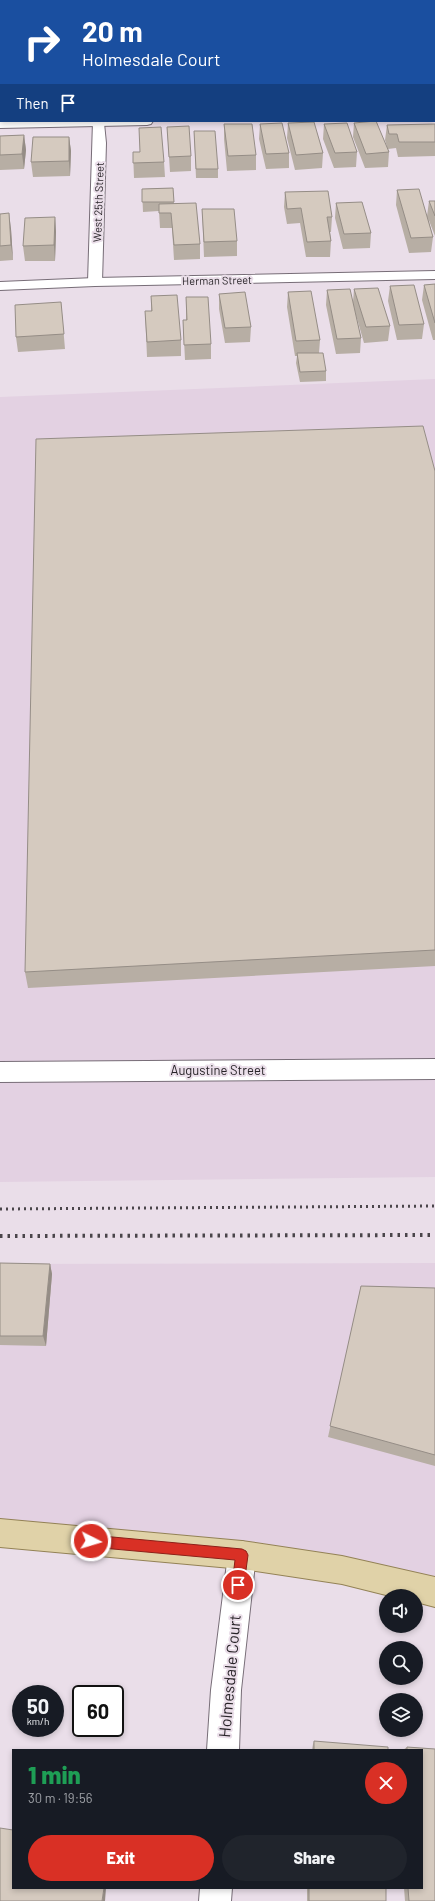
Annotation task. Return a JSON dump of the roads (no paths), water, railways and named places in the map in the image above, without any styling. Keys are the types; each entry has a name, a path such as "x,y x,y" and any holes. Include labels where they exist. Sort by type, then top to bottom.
{"main road":[{"path":"0,1533 242,1555 342,1570 435,1592"}],"street":[{"path":"0,124 122,122"},
{"name":"West 25th Street","path":"94,282 100,143 98,123"},
{"name":"Herman Street","path":"0,286 94,282 435,275"},
{"name":"Augustine Street","path":"0,1072 435,1069"},
{"name":"Holmesdale Court","path":"223,1749 226,1690 242,1555"},
{"path":"215,1901 216,1889"}],"railway":[{"path":"0,1209 435,1206"},
{"path":"0,1236 435,1235"}]}
